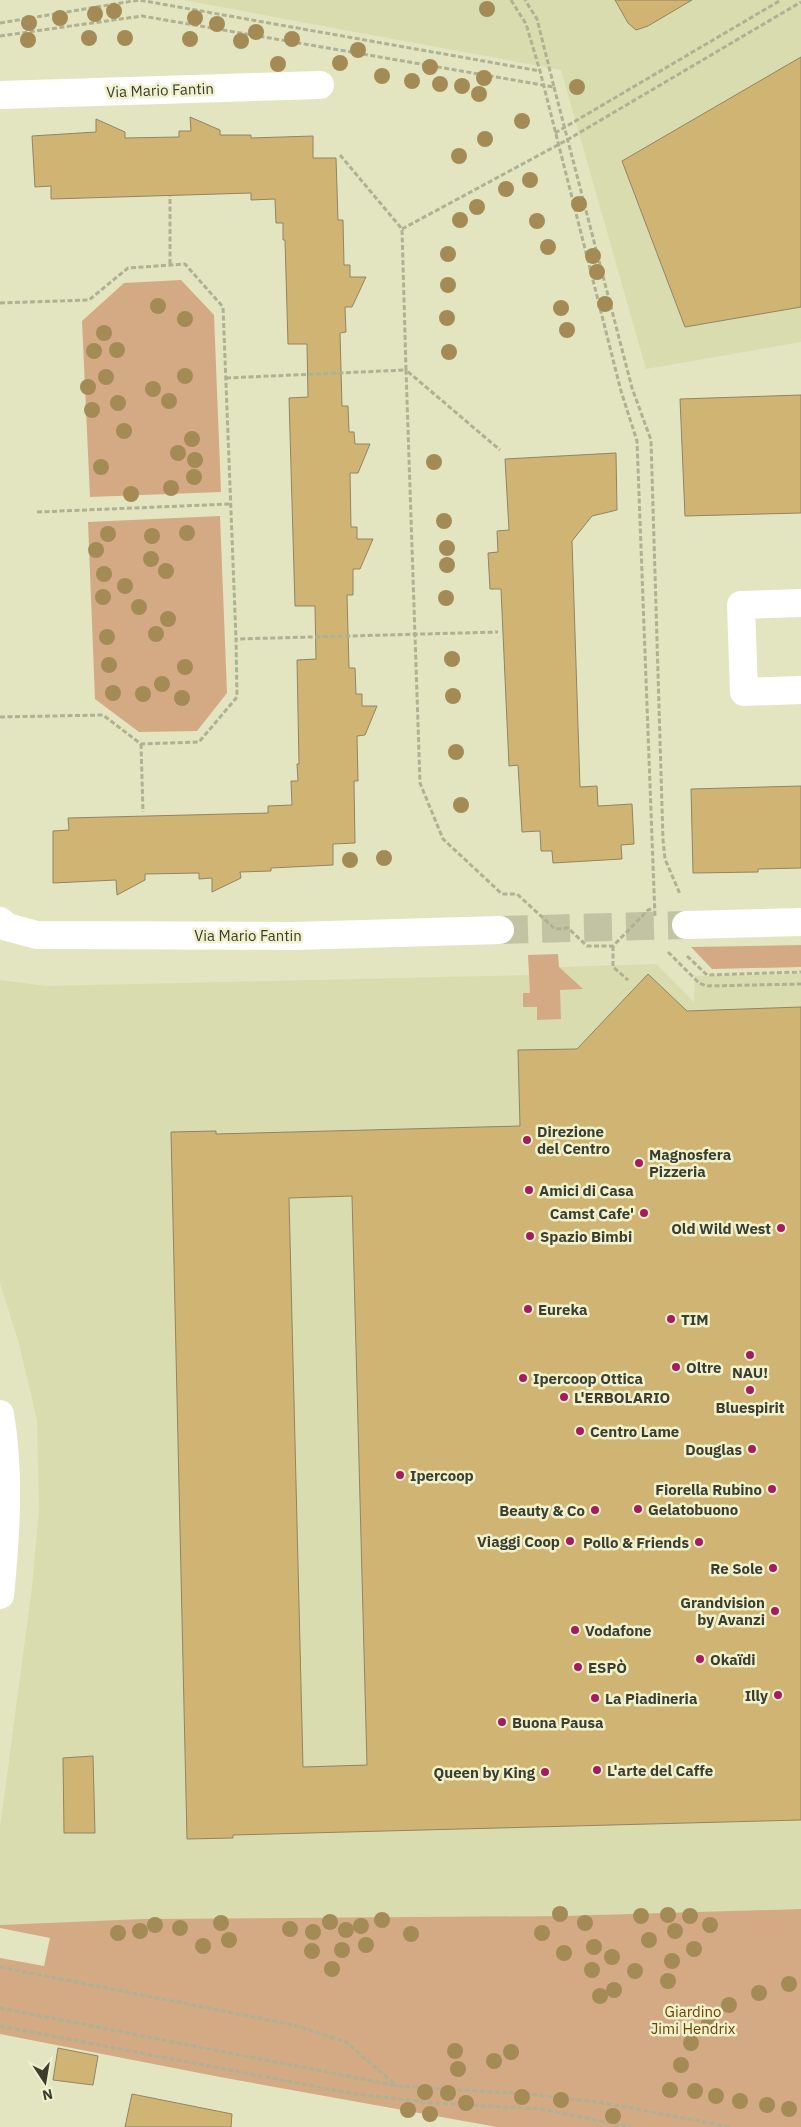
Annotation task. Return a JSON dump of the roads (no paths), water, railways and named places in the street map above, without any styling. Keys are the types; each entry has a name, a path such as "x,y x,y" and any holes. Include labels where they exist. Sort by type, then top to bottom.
{"street":[{"name":"Via Mario Fantin","path":"0,95 320,85"},
{"path":"801,603 741,606 744,692 801,690"},
{"name":"Via Mario Fantin","path":"0,921 7,927 37,935 295,936 500,930"},
{"path":"684,938 801,922"},
{"path":"0,1414 5,1465 3,1516 5,1550 0,1595"}],"tunnel":[{"path":"500,930 686,925"}],"place":[{"name":"Direzione del Centro","path":"527,1140"},
{"name":"Magnosfera Pizzeria","path":"639,1163"},
{"name":"Amici di Casa","path":"529,1190"},
{"name":"Camst Cafe'","path":"644,1213"},
{"name":"Old Wild West","path":"781,1228"},
{"name":"Spazio Bimbi","path":"530,1236"},
{"name":"Eureka","path":"528,1309"},
{"name":"TIM","path":"671,1319"},
{"name":"NAU!","path":"750,1355"},
{"name":"Oltre","path":"676,1367"},
{"name":"Ipercoop Ottica","path":"523,1378"},
{"name":"Bluespirit","path":"750,1390"},
{"name":"L'ERBOLARIO","path":"564,1397"},
{"name":"Centro Lame","path":"580,1431"},
{"name":"Douglas","path":"752,1449"},
{"name":"Ipercoop","path":"400,1475"},
{"name":"Fiorella Rubino","path":"772,1489"},
{"name":"Gelatobuono","path":"638,1509"},
{"name":"Beauty & Co","path":"595,1510"},
{"name":"Viaggi Coop","path":"570,1541"},
{"name":"Pollo & Friends","path":"699,1542"},
{"name":"Re Sole","path":"773,1568"},
{"name":"Grandvision by Avanzi","path":"775,1611"},
{"name":"Vodafone","path":"575,1630"},
{"name":"Okaïdi","path":"700,1659"},
{"name":"ESPÒ","path":"578,1667"},
{"name":"Illy","path":"778,1695"},
{"name":"La Piadineria","path":"595,1698"},
{"name":"Buona Pausa","path":"502,1722"},
{"name":"L'arte del Caffe","path":"597,1770"},
{"name":"Queen by King","path":"545,1772"}],"park label":[{"name":"Giardino Jimi Hendrix","path":"693,2020"}]}
